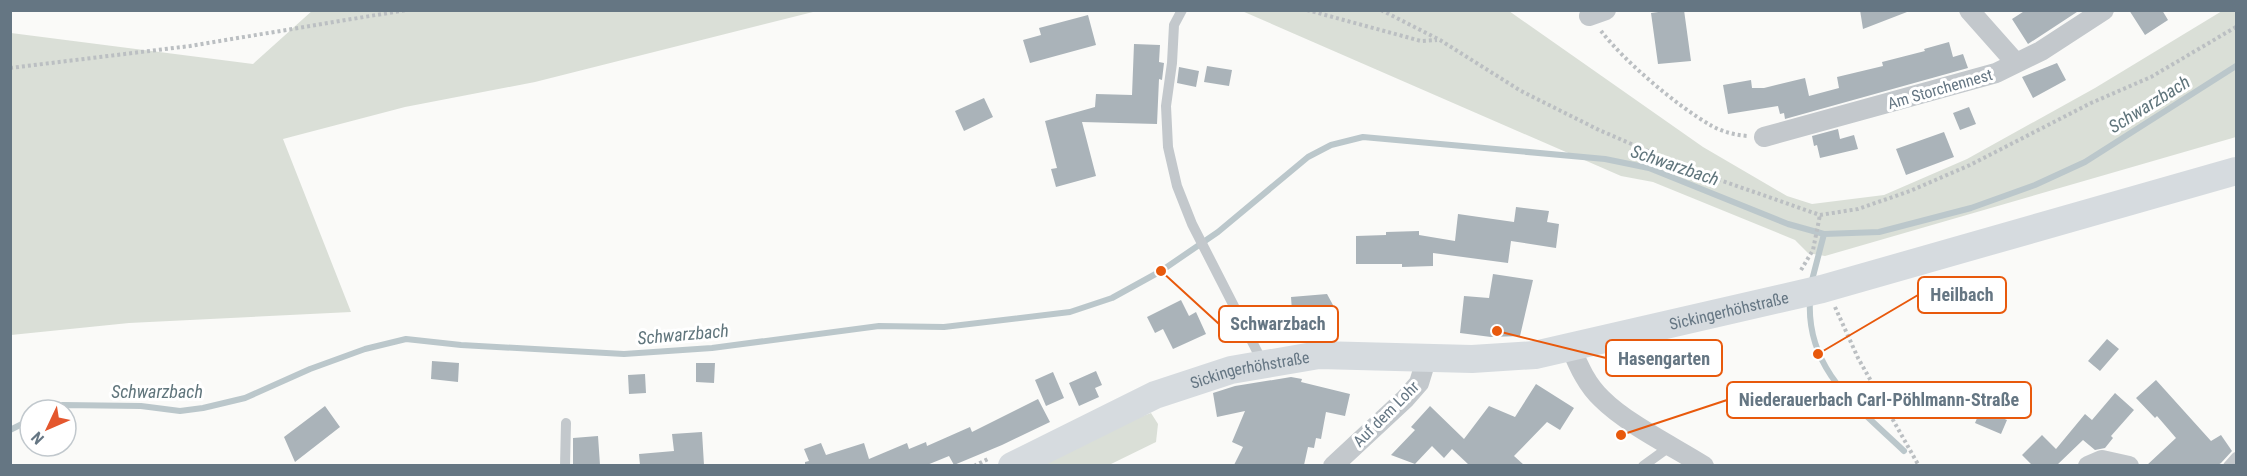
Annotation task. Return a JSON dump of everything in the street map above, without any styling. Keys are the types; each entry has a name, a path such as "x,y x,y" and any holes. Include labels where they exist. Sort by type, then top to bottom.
{"main road":[{"name":"Sickingerhöhstraße","path":"1012,465 1155,395 1231,370 1319,355 1507,358 1571,348 1810,288 2236,171"}],"street":[{"path":"1969,10 2016,63"},
{"name":"Am Storchennest","path":"1764,137 1953,87 1996,73 2042,51 2104,10"},
{"path":"1571,348 1581,372 1602,400 1640,427 1704,465"},
{"name":"Auf dem Lohr","path":"1333,465 1406,399 1419,383 1427,357"},
{"path":"2088,465 2102,460 2128,465"}],"lane":[{"path":"1182,10 1174,25 1166,106 1170,157 1177,186 1192,224 1263,364"},
{"path":"565,465 566,423"},
{"path":"1643,465 1672,445"},
{"path":"2228,465 2236,457"}],"path":[{"path":"10,68 190,46 406,10"},
{"path":"1307,10 1421,41 1440,40"},
{"path":"1381,10 1440,40 1521,91 1599,130 1694,171 1820,215 1858,209 1910,191 1970,165 2091,103 2151,76 2236,27"},
{"path":"1598,13 1610,43 1636,68 1690,111 1713,127 1734,135 1764,137"},
{"path":"1820,215 1813,250 1810,288 1858,358 1919,465"}],"shaded area":[{"path":"313,10 817,11 535,82 405,107 283,139 351,312 129,323 11,335 11,33 253,64"},
{"path":"1242,11 1509,11 1703,147 1787,196 1812,204 1884,195 1967,159 2095,88 2222,11 2236,11 2236,137 1825,256 1808,253 1795,240 1653,182 1621,176"},
{"path":"1151,413 1158,424 1156,442 1109,465 1040,466 1129,421"}],"building":[{"path":"1684,10 1691,61 1658,64 1651,13"},
{"path":"1860,10 1907,10 1907,12 1863,29"},
{"path":"2026,10 2080,10 2028,44 2012,19"},
{"path":"2129,10 2162,10 2168,20 2145,35"},
{"path":"1088,15 1096,45 1030,63 1023,40 1041,35 1039,28"},
{"path":"1949,42 1953,57 1963,54 1968,68 1785,119 1784,113 1780,114 1778,106 1728,114 1723,85 1751,80 1752,88 1764,88 1805,78 1809,96 1839,88 1837,77 1883,66 1882,62"},
{"path":"1134,44 1160,45 1159,62 1164,63 1162,80 1159,79 1157,124 1082,122 1096,176 1056,187 1051,169 1057,168 1045,121 1095,107 1096,94 1132,95"},
{"path":"2057,63 2066,80 2033,98 2022,77"},
{"path":"1207,66 1232,70 1229,86 1204,82"},
{"path":"1179,67 1199,71 1196,87 1177,83"},
{"path":"984,98 993,117 964,131 955,111"},
{"path":"1969,107 1976,124 1960,130 1953,113"},
{"path":"1838,129 1840,139 1854,135 1858,149 1820,158 1812,136"},
{"path":"1944,132 1954,157 1906,175 1896,149"},
{"path":"1516,207 1549,211 1547,222 1559,224 1556,248 1511,241 1508,263 1433,253 1433,266 1402,267 1402,264 1356,264 1356,236 1419,231 1419,235 1455,241 1458,214 1514,222"},
{"path":"1493,274 1533,280 1520,336 1491,337 1460,333 1464,296 1489,298"},
{"path":"1327,294 1339,316 1321,317 1321,325 1257,330 1292,311 1291,297"},
{"path":"1181,300 1189,316 1196,312 1206,334 1173,349 1163,329 1155,333 1147,317"},
{"path":"2107,339 2119,349 2100,371 2088,361"},
{"path":"432,361 459,363 458,382 431,379"},
{"path":"696,363 715,363 714,383 696,382"},
{"path":"1096,371 1102,385 1095,388 1099,397 1079,406 1069,383"},
{"path":"1053,372 1064,398 1046,406 1035,380"},
{"path":"645,374 646,393 629,394 628,375"},
{"path":"1291,377 1302,379 1301,382 1350,394 1345,416 1326,412 1321,439 1316,438 1314,448 1308,447 1304,465 1234,465 1243,447 1232,442 1245,411 1217,417 1213,393 1235,386"},
{"path":"2156,380 2211,441 2221,435 2232,451 2221,463 2218,465 2147,465 2176,438 2157,416 2155,418 2136,398"},
{"path":"1536,384 1574,408 1560,430 1547,422 1514,456 1524,465 1469,465 1452,449 1444,458 1432,446 1415,464 1391,455 1415,430 1411,427 1430,406 1464,439 1489,406 1515,417"},
{"path":"2115,393 2134,410 2111,436 2113,438 2105,448 2095,450 2083,440 2057,465 2032,465 2022,455 2042,435 2056,449 2085,414 2092,420"},
{"path":"1038,399 1050,422 954,465 949,456 927,465 805,465 805,462 809,461 804,449 821,443 826,455 864,443 869,459 907,443 909,449 926,442 927,446 970,427 972,432"},
{"path":"325,406 340,427 295,462 284,437"},
{"path":"1981,409 2007,420 2001,434 1975,423"},
{"path":"702,432 704,465 640,465 639,454 674,451 672,434"},
{"path":"598,436 600,465 573,465 573,438"}],"waterway":[{"name":"Schwarzbach","path":"78,405 141,406 180,411 203,408 245,398 310,369 365,349 406,339 461,345 624,354 712,348 879,326 944,327 1070,312 1112,298 1161,271 1218,232 1308,157 1331,145 1363,137 1605,159 1649,168 1788,224 1824,234 1879,232 1971,208 2035,185 2085,162 2236,66"},
{"path":"1811,284 1824,234"},
{"path":"1810,300 1811,325 1826,367 1838,386 1853,403 1904,451"},
{"name":"Schwarzbach","path":"10,430 18,426"}],"place":[{"name":"Schwarzbach","path":"1161,271"},
{"name":"Hasengarten","path":"1497,331"},
{"name":"Heilbach","path":"1818,354"},
{"name":"Niederauerbach Carl-Pöhlmann-Straße","path":"1621,435"}]}
